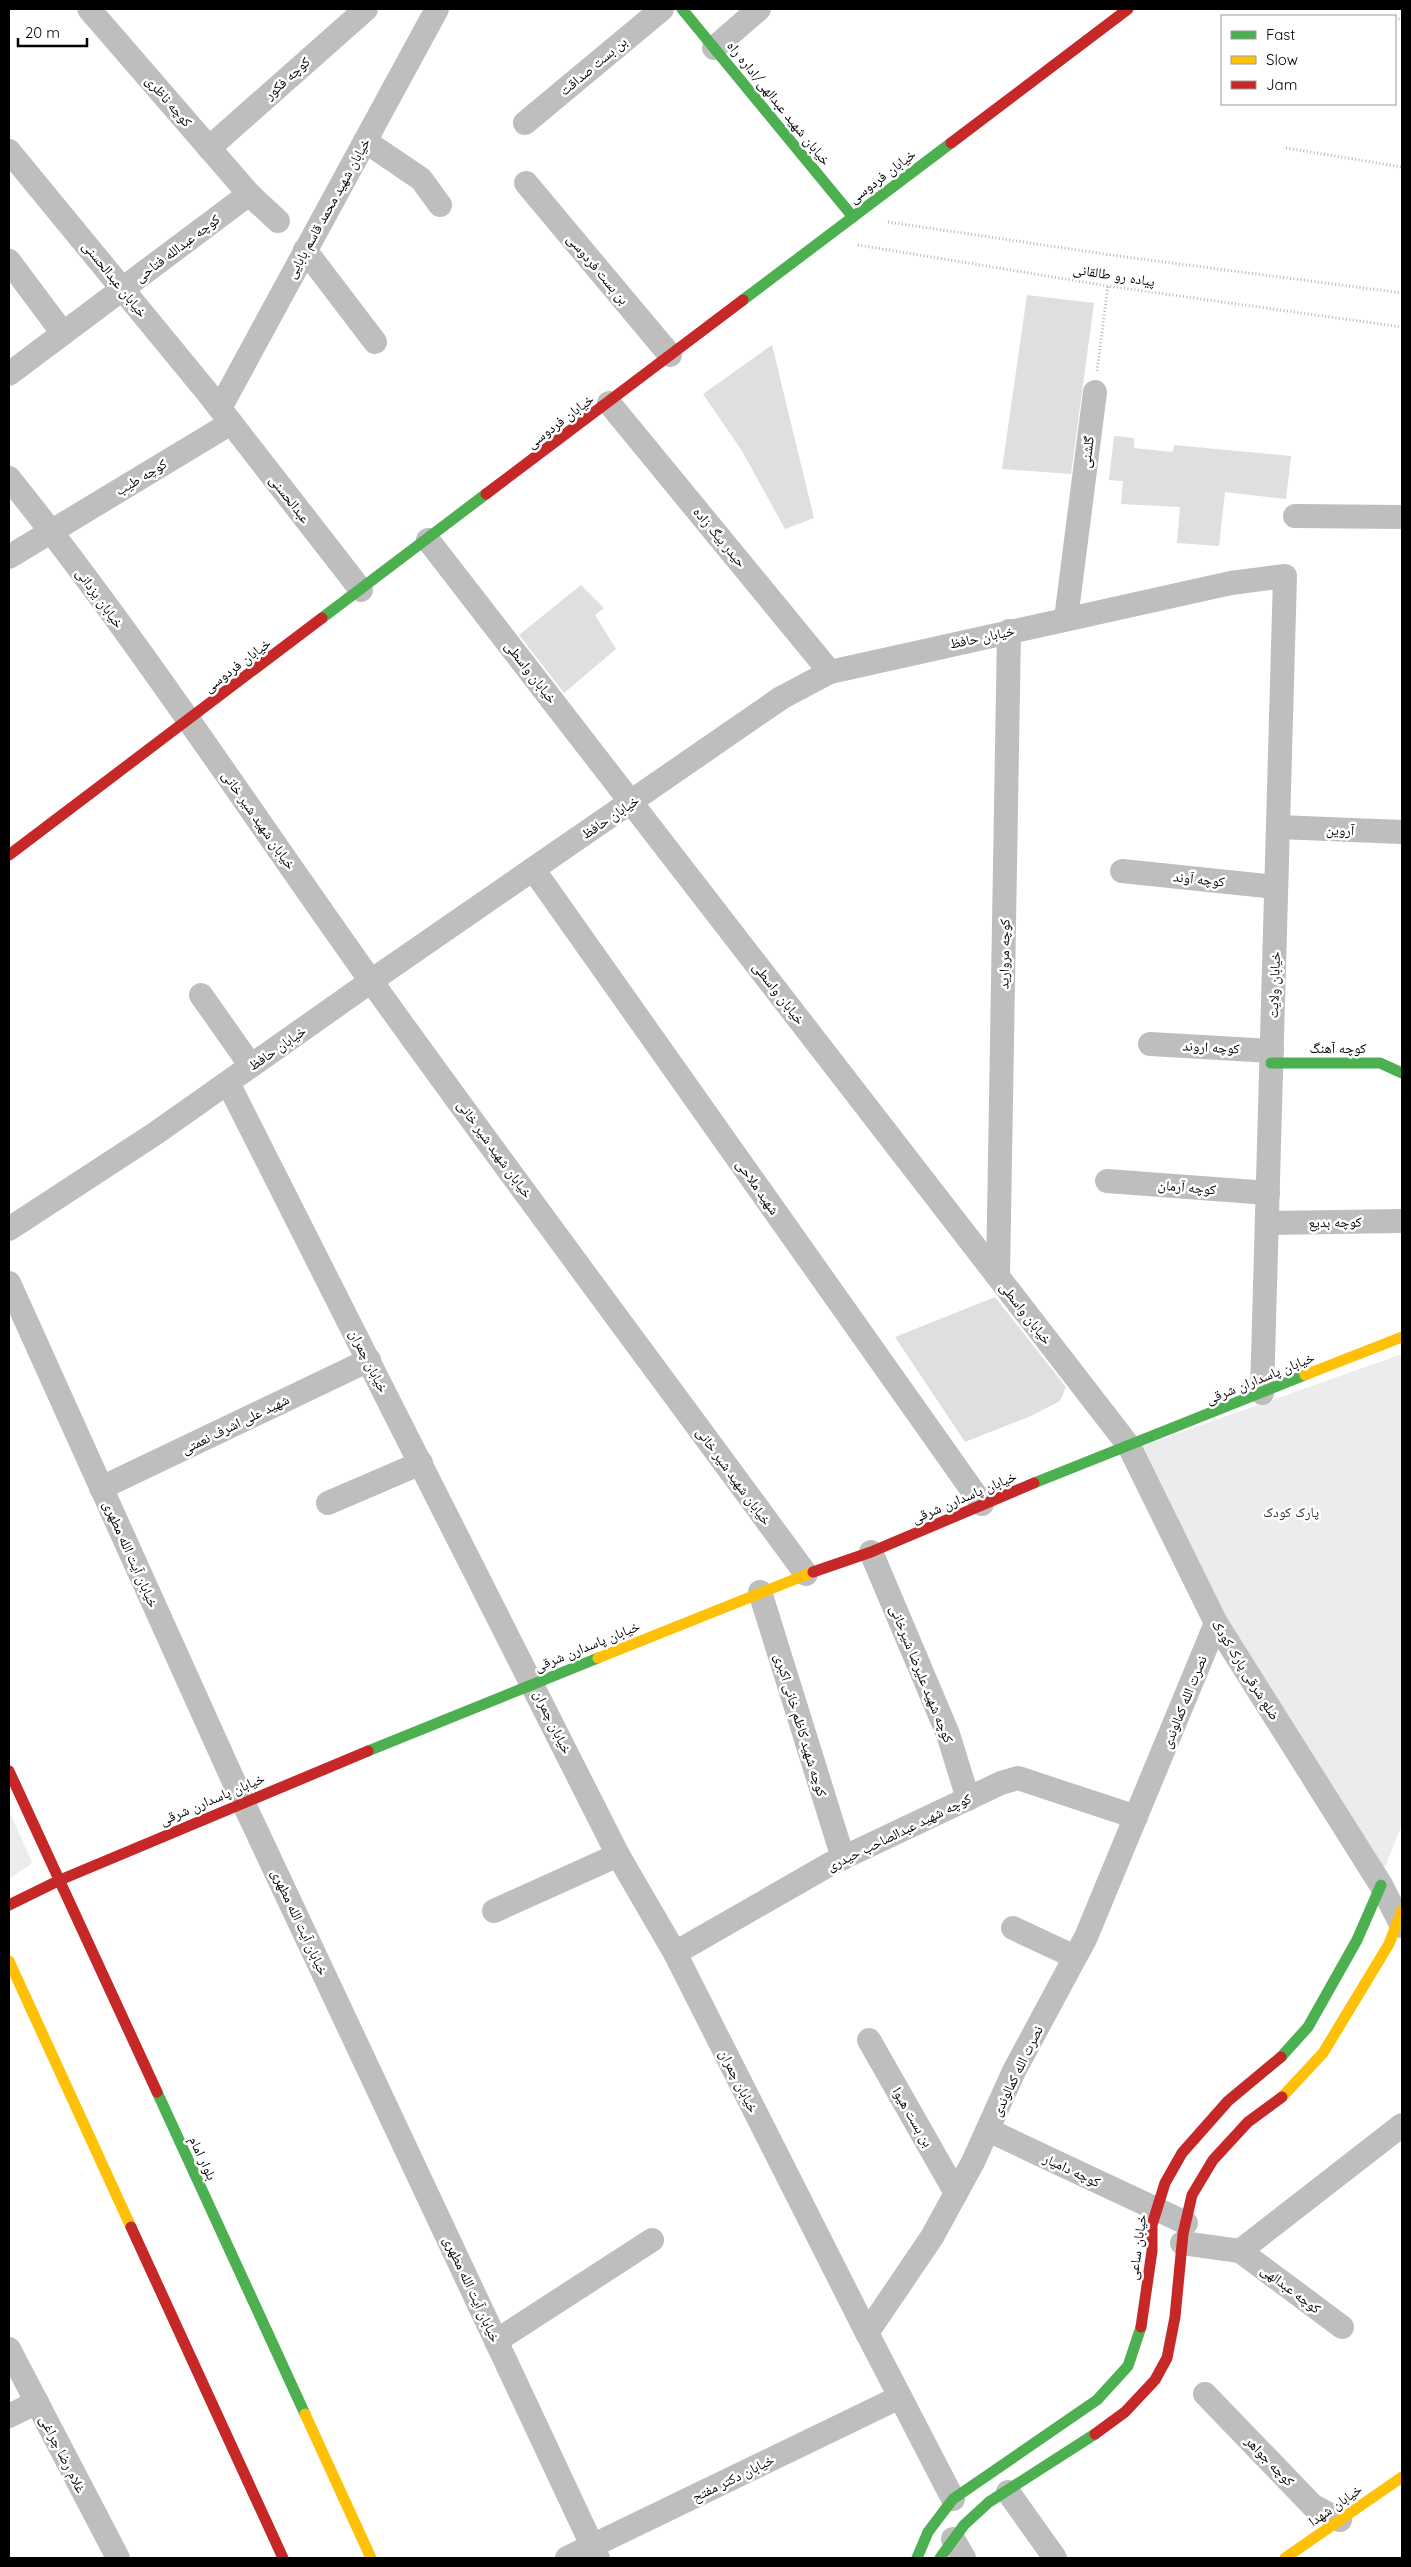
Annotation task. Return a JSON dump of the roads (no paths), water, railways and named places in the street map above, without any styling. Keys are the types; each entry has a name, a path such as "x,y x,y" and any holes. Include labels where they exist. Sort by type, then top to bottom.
{"street":[{"name":"کوچه ناظری","path":"89,9 249,194 278,221"},
{"name":"کوچه فکور","path":"209,148 366,9"},
{"name":"خیابان شهید محمد قاسم بابایی","path":"225,415 305,250 437,9"},
{"name":"بن بست صداقت","path":"525,123 662,9"},
{"name":"خیابان شهید عبدالهی/اداره راه","path":"682,9 853,217"},
{"path":"714,48 759,9"},
{"name":"خیابان فردوسی","path":"10,850 190,720 1128,9"},
{"path":"364,141 421,179 440,205"},
{"name":"خیابان عبدالحسنی","path":"9,151 225,415"},
{"name":"بن بست فردوسی","path":"526,184 670,355"},
{"name":"کوچه عبدالله فتاحی","path":"9,374 62,332 123,289 249,194"},
{"path":"305,250 375,342"},
{"path":"9,261 62,332"},
{"name":"گلشنی","path":"1066,619 1095,392"},
{"name":"حیدر بیگ زاده","path":"609,403 830,672"},
{"name":"کوچه طیب","path":"9,556 51,531 225,415"},
{"name":"عبدالحسنی","path":"225,415 361,590"},
{"name":"خیابان یزدانی","path":"9,478 51,531 190,720"},
{"path":"1295,516 1402,517"},
{"name":"خیابان واسطی","path":"428,540 1129,1446"},
{"name":"خیابان حافظ","path":"9,1229 156,1133 371,981 781,698 830,672 1231,583 1285,576"},
{"name":"خیابان ولایت","path":"1262,1393 1285,576"},
{"name":"کوچه مروارید","path":"998,1276 1010,632"},
{"name":"خیابان شهید شیر خانی","path":"190,720 371,981 806,1574"},
{"name":"آروین","path":"1278,827 1402,832"},
{"name":"شهید ملاحی","path":"533,869 982,1504"},
{"name":"کوچه آوند","path":"1122,871 1276,887"},
{"path":"201,995 251,1066"},
{"name":"کوچه اروند","path":"1150,1044 1272,1057"},
{"name":"کوچه آهنگ","path":"1272,1057 1380,1063 1402,1073"},
{"name":"خیابان چمران","path":"228,1082 534,1684 618,1854 675,1953 867,2333"},
{"name":"کوچه آرمان","path":"1107,1181 1268,1193"},
{"name":"کوچه بدیع","path":"1267,1224 1402,1221"},
{"name":"خیابان آیت الله مطهری","path":"9,1283 243,1802 595,2552"},
{"name":"خیابان پاسداران شرقی","path":"1129,1446 1402,1337"},
{"name":"شهید علی اشرف نعمتی","path":"101,1488 369,1360"},
{"name":"خیابان پاسدارن شرقی","path":"9,1905 60,1880 243,1802 760,1592 871,1552 982,1504 1129,1446"},
{"name":"ضلع شرقی پارک کودک","path":"1129,1446 1216,1623 1401,1918"},
{"path":"328,1503 421,1463"},
{"name":"کوچه شهید علیرضا شیرخانی","path":"871,1552 948,1734 968,1799"},
{"name":"کوچه شهید کاظم خانی اکبری","path":"760,1592 843,1858"},
{"name":"نصرت الله کمالوندی","path":"867,2333 932,2237 956,2194 1014,2072 1075,1957 1136,1817 1216,1623"},
{"name":"بلوار امام","path":"9,1771 371,2558"},
{"name":"کوچه شهید عبدالصاحب حیدری","path":"675,1953 843,1858 1001,1783 1018,1778 1136,1817"},
{"path":"494,1911 618,1854"},
{"name":"خیابان ساعی","path":"917,2558 928,2532 953,2499 1096,2400 1128,2366 1141,2329 1152,2251 1152,2225 1166,2183 1182,2153 1195,2137 1228,2101 1279,2059 1308,2027 1357,1940 1380,1885"},
{"path":"952,2552 964,2525 989,2502 1008,2492 1125,2412 1155,2380 1167,2358 1176,2308 1184,2233 1192,2195 1213,2160 1248,2122 1281,2098 1322,2053 1389,1944 1401,1918"},
{"path":"1013,1928 1075,1957"},
{"path":"9,1961 283,2558"},
{"name":"بن بست هیوا","path":"869,2040 956,2194"},
{"path":"1240,2251 1402,2125"},
{"name":"کوچه دامیار","path":"988,2130 1157,2210 1184,2233 1240,2251"},
{"path":"496,2342 652,2240"},
{"name":"کوچه عبدالهی","path":"1240,2251 1342,2328"},
{"path":"867,2333 953,2499"},
{"name":"غلام رضا چراغی","path":"9,2349 118,2558"},
{"name":"کوچه جواهر","path":"1205,2394 1313,2506 1340,2520"},
{"name":"خیابان دکتر مفتح","path":"566,2558 595,2552 900,2397"},
{"path":"9,2416 36,2402"},
{"name":"خیابان شهدا","path":"1285,2558 1402,2477"},
{"path":"1008,2492 1055,2558"}],"park label":[{"name":"پارک کودک","path":"1291,1512"}]}
